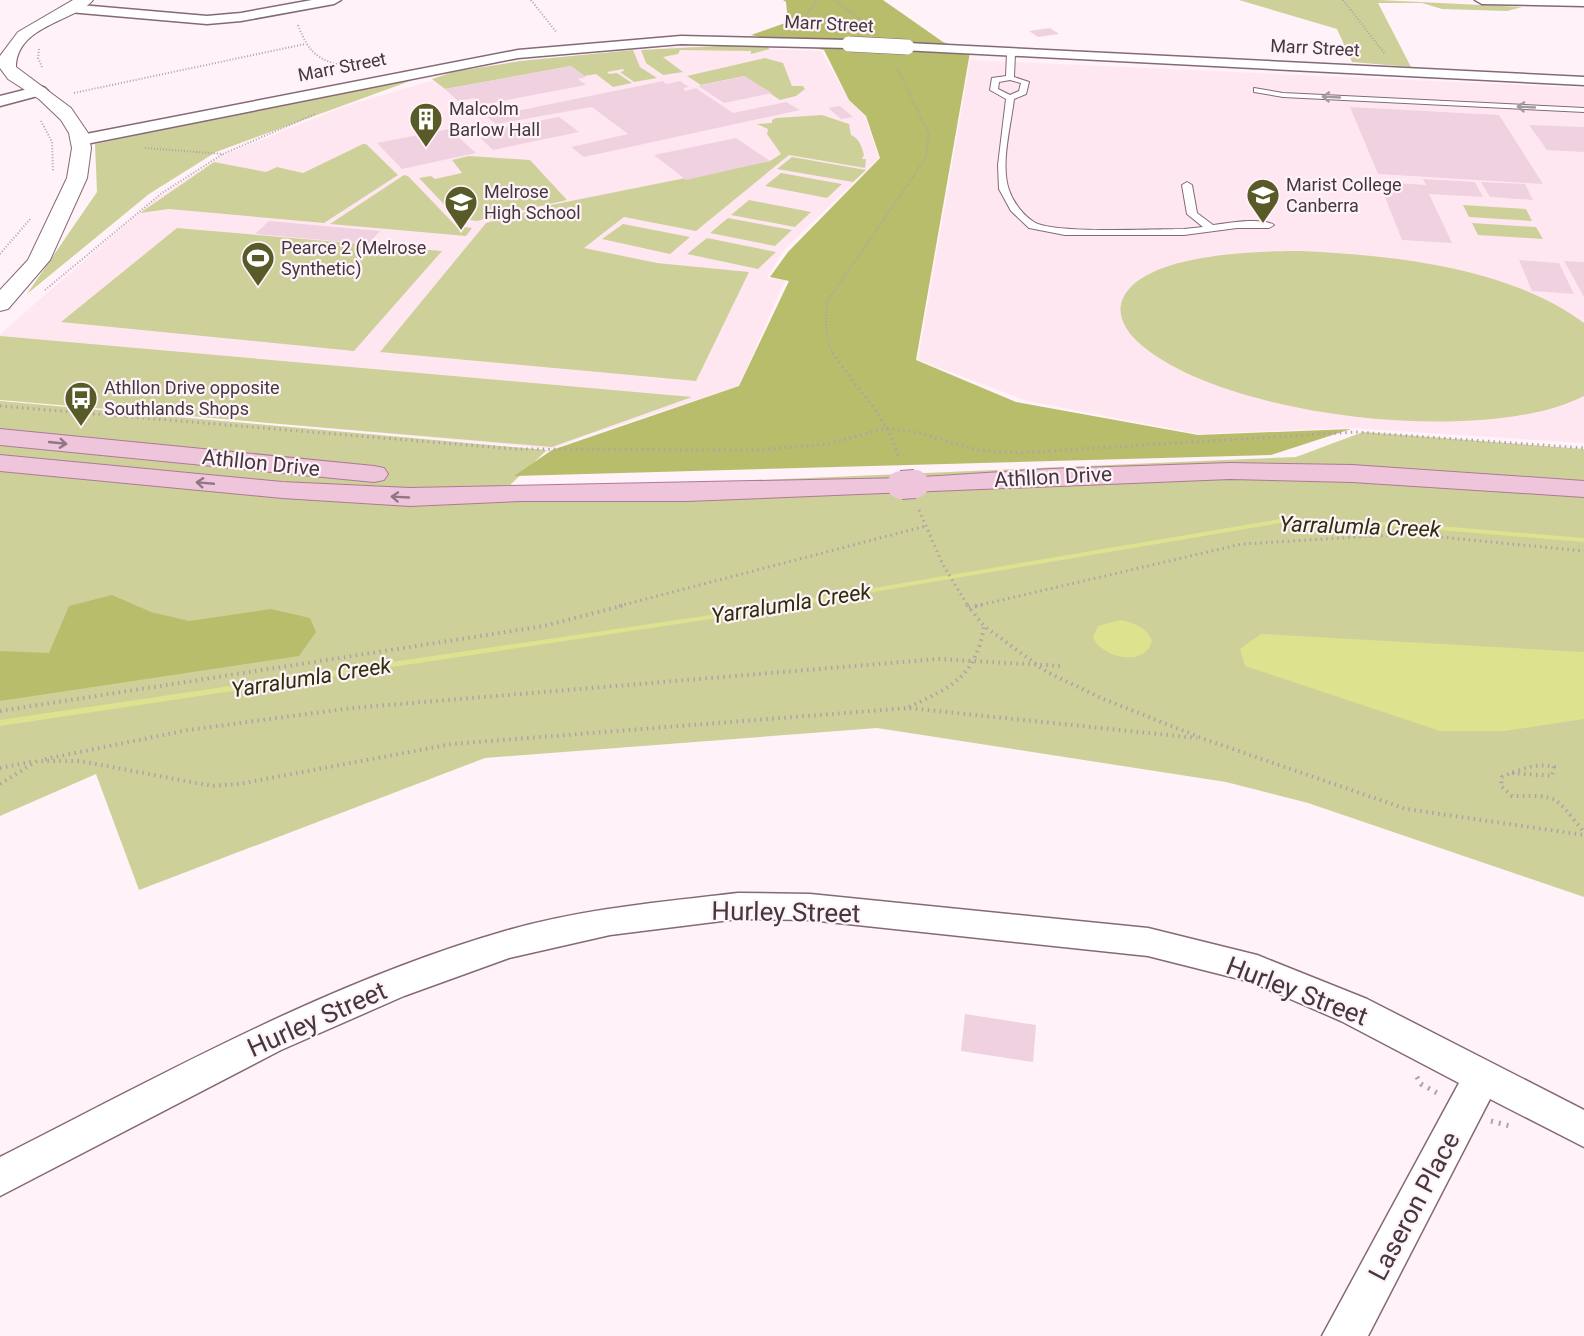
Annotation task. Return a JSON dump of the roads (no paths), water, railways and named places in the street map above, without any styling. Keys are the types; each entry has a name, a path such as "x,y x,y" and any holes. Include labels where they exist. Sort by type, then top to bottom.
{"main road":[{"path":"0,304 38,261 48,236 68,202 80,168 81,140 72,121 44,94 18,79 8,67 8,54 16,41 33,28 77,4"},
{"path":"0,275 48,236"},
{"name":"Athllon Drive","path":"0,437 422,479 521,493"},
{"name":"Athllon Drive","path":"0,463 271,489 398,497 521,493 687,493 1189,472 1275,471 1364,474 1584,489"}],"street":[{"path":"77,4 207,20 334,0"},
{"path":"1482,0 1584,2"},
{"name":"Marr Street","path":"81,140 419,71 518,54 681,40 741,39 1584,81"},
{"path":"6,99 44,94"},
{"name":"Hurley Street","path":"0,1178 268,1039 390,986 506,945 610,921 738,906 810,907 1148,942 1257,969 1354,1010 1474,1092 1584,1129"},
{"name":"Laseron Place","path":"1344,1336 1474,1092"}],"lane":[{"path":"1010,78 1011,53"},
{"path":"1010,78 1024,82 1023,92 1010,98 993,90 994,80 1010,78"},
{"path":"1257,90 1283,94 1584,110"},
{"path":"1010,98 1002,165 1004,189 1014,209 1032,225 1065,232 1184,232 1269,225"},
{"path":"1187,185 1192,214 1211,228"}],"waterway":[{"name":"Yarralumla Creek","path":"0,723 744,612 1286,520 1403,525 1584,540"}],"place":[{"name":"Malcolm Barlow Hall","path":"426,148"},
{"name":"Marist College Canberra","path":"1263,224"},
{"name":"Melrose High School","path":"461,231"},
{"name":"Pearce 2 (Melrose Synthetic)","path":"258,287"},
{"name":"Athllon Drive opposite Southlands Shops","path":"81,427"}]}
